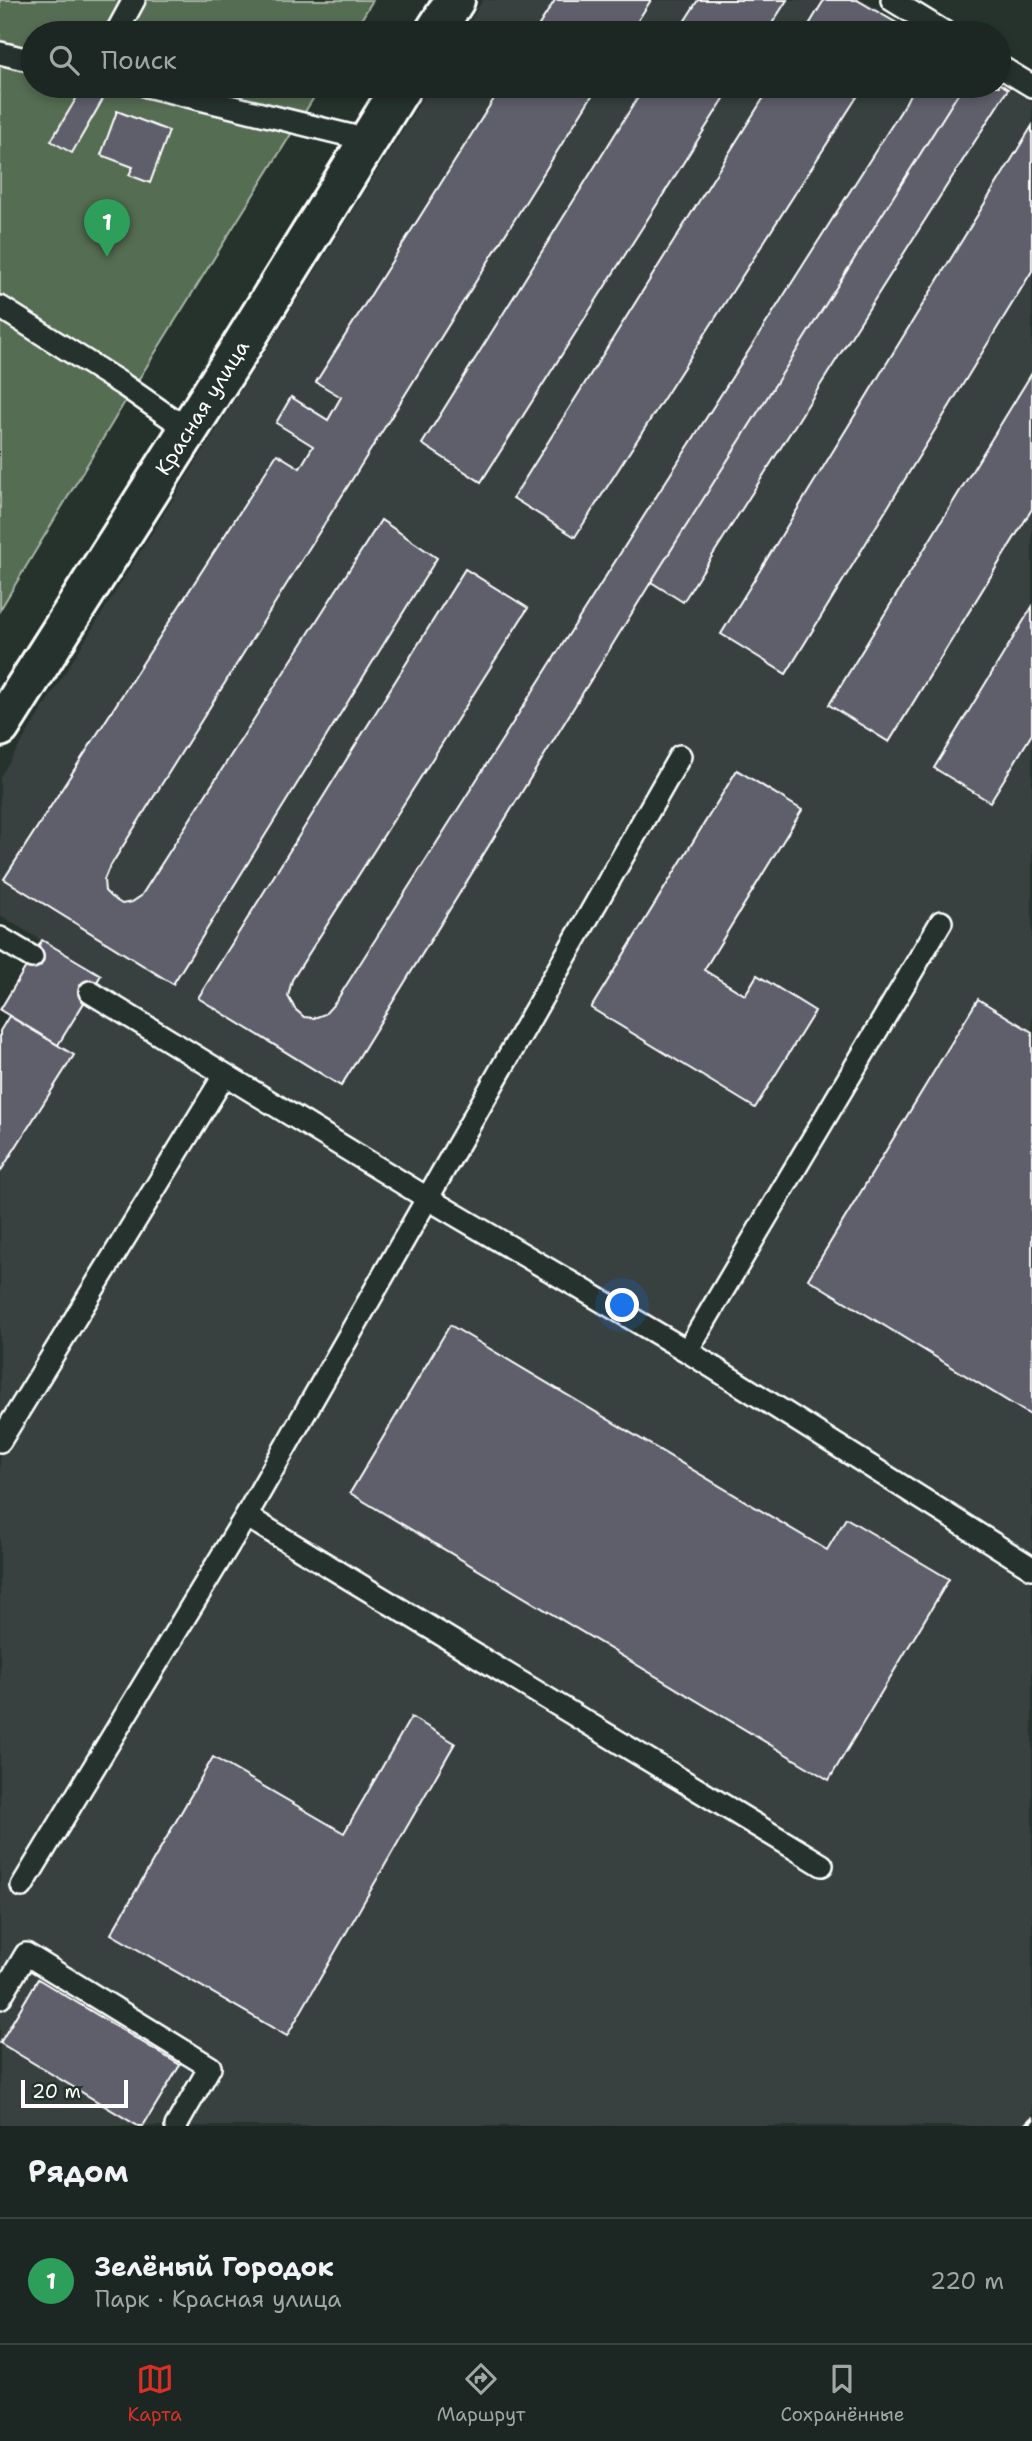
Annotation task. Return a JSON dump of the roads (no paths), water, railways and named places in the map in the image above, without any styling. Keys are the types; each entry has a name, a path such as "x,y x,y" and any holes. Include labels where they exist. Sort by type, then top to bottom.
{"main road":[{"path":"442,21 455,0"},
{"name":"Красная улица","path":"0,727 188,430 245,354 395,98"}],"lane":[{"path":"123,21 134,0"},
{"path":"892,0 926,21"},
{"path":"0,53 21,58"},
{"path":"1011,73 1032,86"},
{"path":"195,98 368,141"},
{"path":"0,307 125,386 188,430"},
{"path":"22,1886 246,1516 680,756"},
{"path":"687,1351 941,922"},
{"path":"0,938 32,957"},
{"path":"90,992 224,1076 687,1351 1032,1568"},
{"path":"0,1441 224,1076"},
{"path":"246,1516 822,1865"},
{"path":"0,1998 26,1954 210,2067 176,2126"}],"railway":[{"path":"1025,2126 1032,2119"}],"place":[{"name":"Зелёный Городок","path":"107,257"}]}
